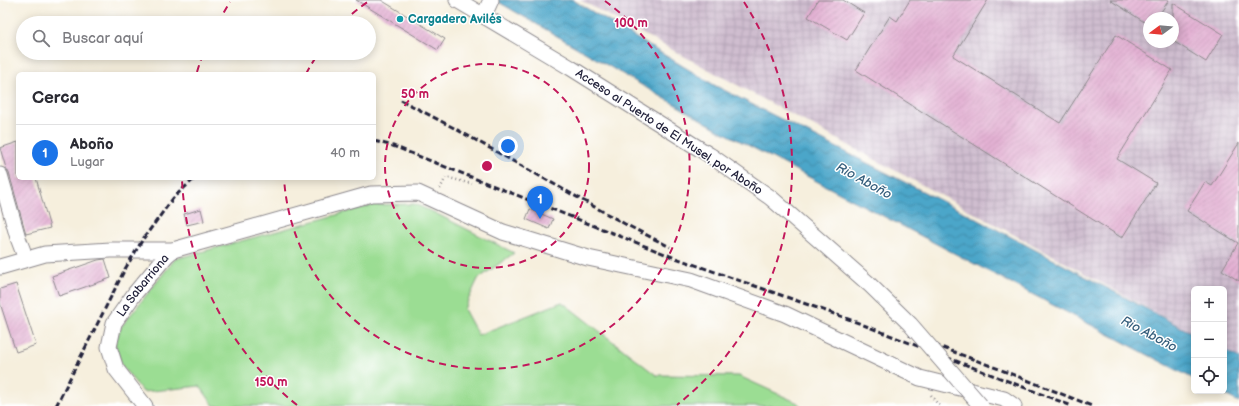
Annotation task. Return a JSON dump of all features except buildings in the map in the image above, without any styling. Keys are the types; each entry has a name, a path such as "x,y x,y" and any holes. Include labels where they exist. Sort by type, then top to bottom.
{"street":[{"name":"Acceso al Puerto de El Musel, por Aboño","path":"457,0 487,7 711,156 771,198 869,284 910,324 981,406"},
{"path":"0,175 18,238 26,259"},
{"path":"0,267 45,254 111,250 173,250 371,194 418,193 503,232 588,258 691,280 785,314 920,378 1004,399 1014,406"},
{"name":"La Sabarriona","path":"145,406 116,369 109,347 114,324 130,299 167,255 173,250"}],"path":[{"path":"434,200 446,177 472,184"}],"shaded area":[{"path":"580,0 1239,0 1239,358 1227,352 1227,286 1191,286 1191,332 1035,246"}],"green space":[{"path":"414,204 514,253 478,279 464,309 478,335 562,302 656,375 739,376 798,403 801,406 214,406 200,386 143,392 122,366 115,344 121,327 175,259 373,205"}],"water":[{"name":"Rio Aboño","path":"495,0 573,0 716,86 977,219 1191,332 1191,377 719,130"},
{"path":"1227,352 1239,358 1239,402 1223,394 1227,394"}],"railway":[{"path":"401,100 625,224 670,247"},
{"path":"376,142 393,146 670,256 843,317 1072,406"},
{"path":"56,406 125,269 143,239 174,197 193,180"},
{"path":"909,335 1092,406"}],"place":[{"name":"Cargadero Avilés","path":"400,19"},
{"name":"Aboño","path":"540,219"}]}
